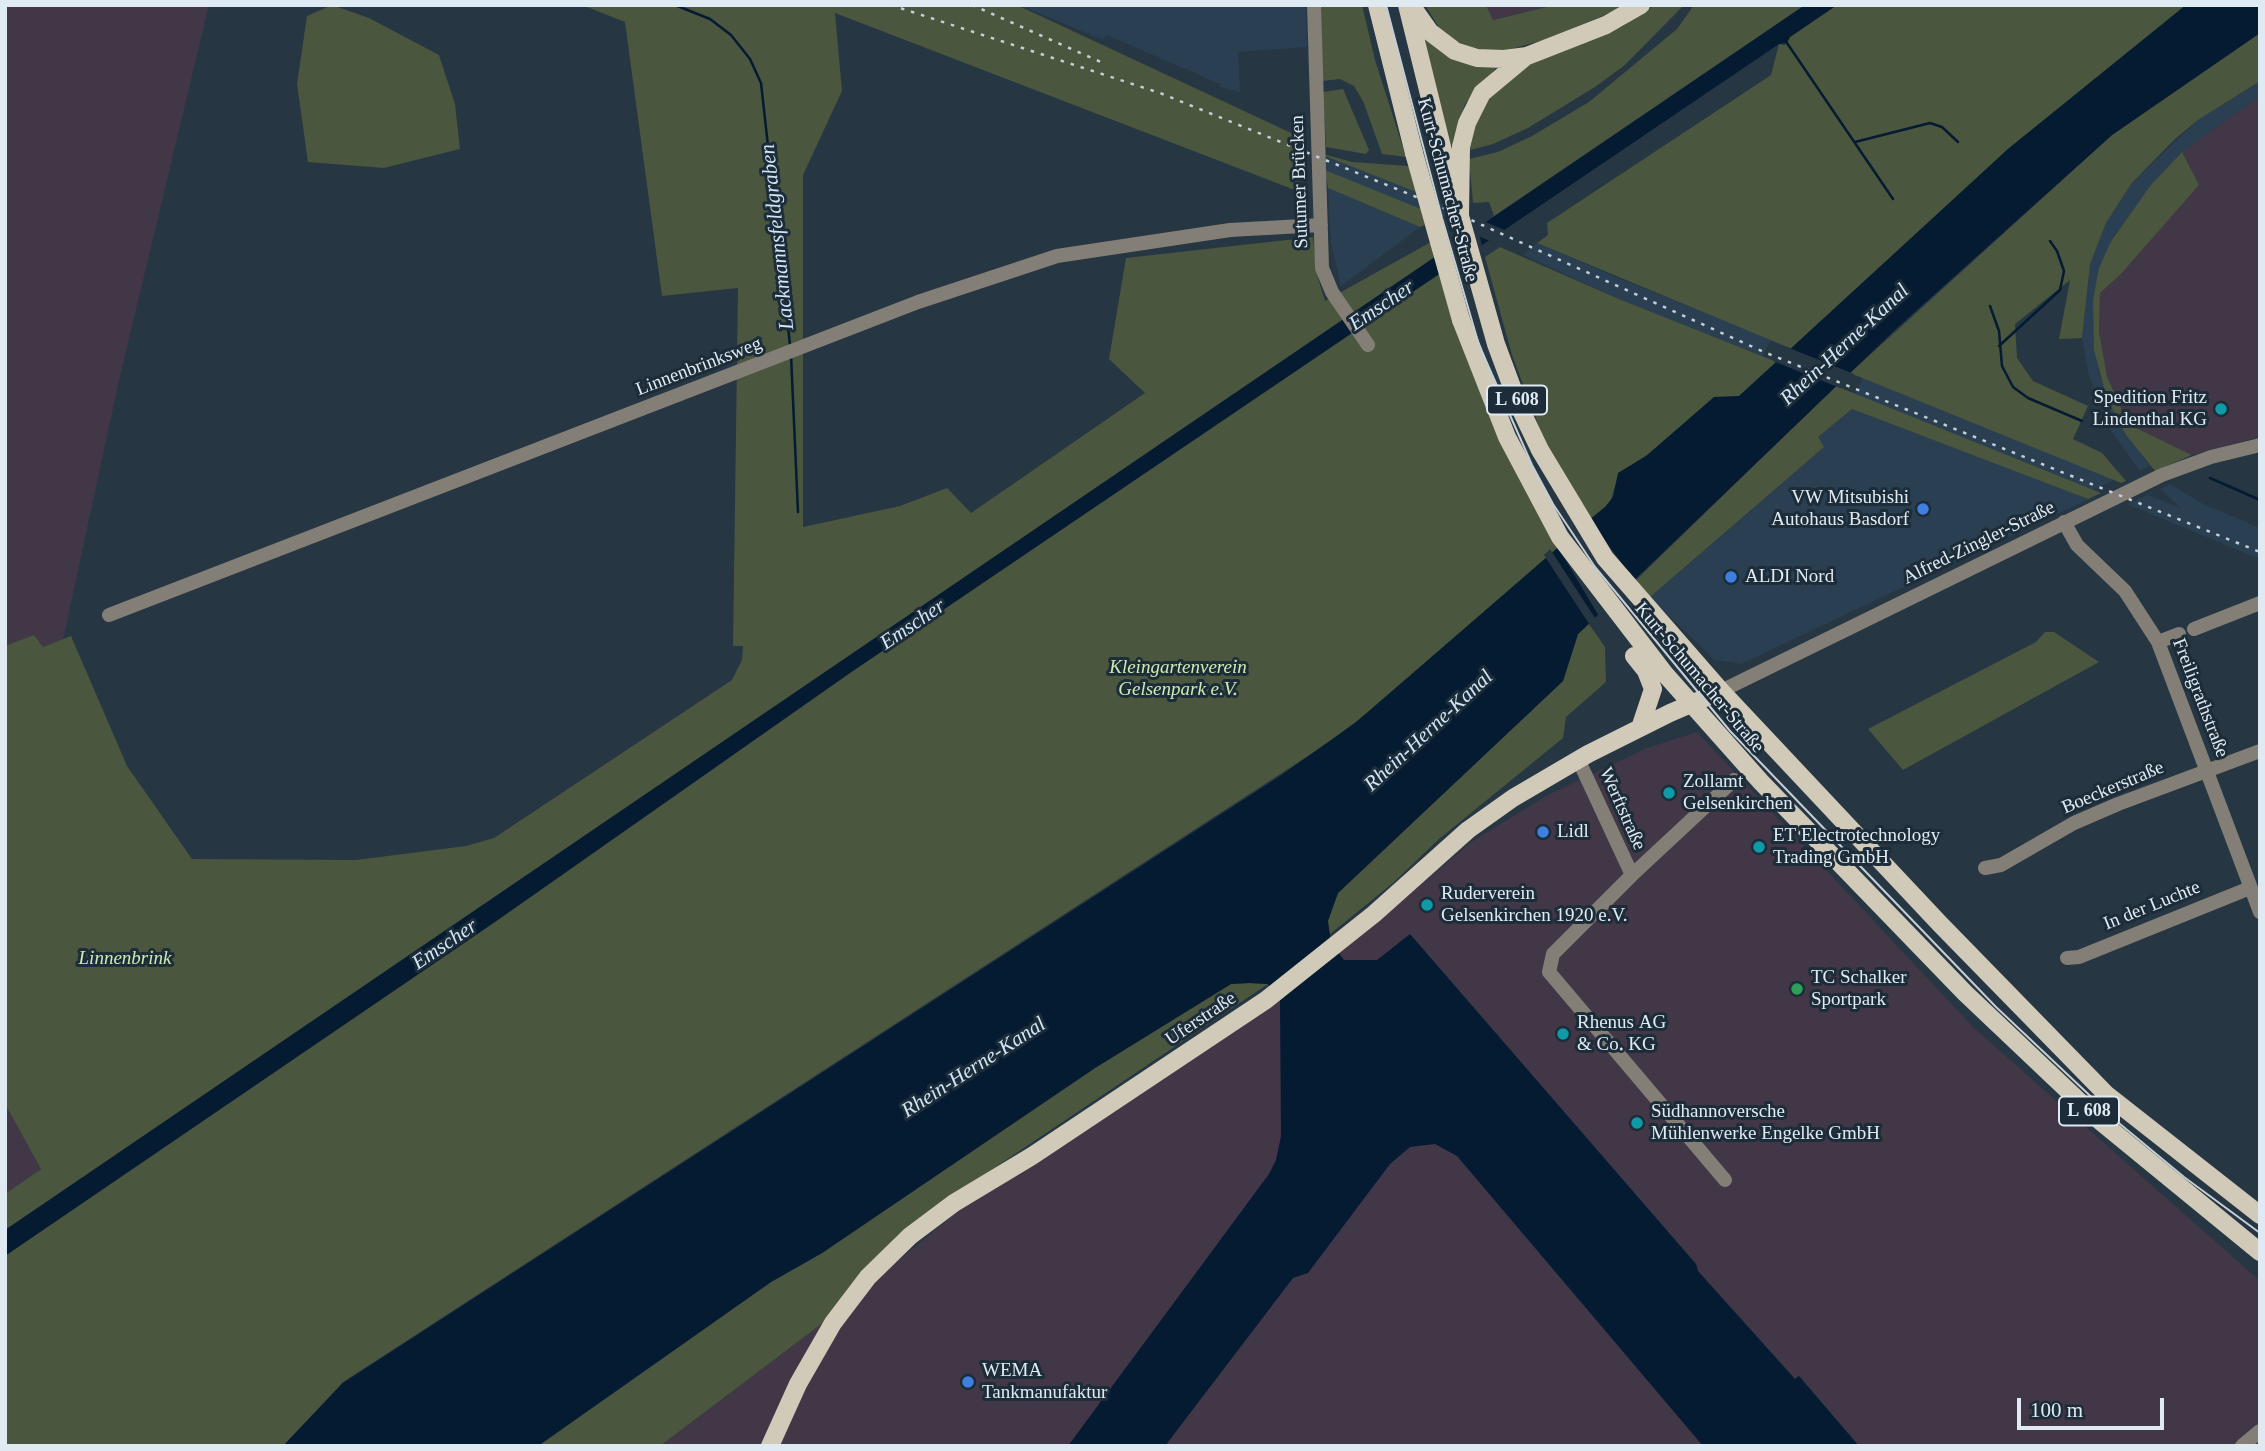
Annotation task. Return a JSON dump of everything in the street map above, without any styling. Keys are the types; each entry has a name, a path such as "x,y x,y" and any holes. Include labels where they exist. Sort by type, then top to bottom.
{"main road":[{"name":"Kurt-Schumacher-Straße","path":"1377,5 1414,153 1461,320 1507,437 1560,537 1612,617 1761,782 1965,993 2100,1121 2260,1252"},
{"name":"Kurt-Schumacher-Straße","path":"1409,5 1460,216 1484,305 1505,368 1534,439 1605,558 1721,691 1940,924 2106,1094 2260,1215"},
{"name":"L 608","path":"1409,5 1430,32 1455,51 1477,58 1504,60 1527,55 1606,25 1642,5"},
{"name":"L 608","path":"1460,216 1461,147 1467,123 1482,93 1527,55"},
{"path":"1612,617 1652,683 1648,711 1640,728"},
{"name":"Uferstraße","path":"770,1446 797,1385 833,1322 868,1278 902,1243 965,1195 1032,1156 1266,1000 1342,941 1486,816 1578,760 1690,703 1721,691"}],"street":[{"name":"Sutumer Brücken","path":"1314,5 1322,268 1339,303 1368,345"},
{"name":"Linnenbrinksweg","path":"109,615 918,302 1057,256 1230,230 1321,225"},
{"name":"Alfred-Zingler-Straße","path":"1721,691 2162,475 2211,457 2260,445"},
{"name":"Freiligrathstraße","path":"2064,522 2077,545 2125,591 2158,642 2257,900"},
{"path":"2194,629 2260,603"},
{"path":"2158,642 2179,634"},
{"name":"Boeckerstraße","path":"1985,868 2001,865 2074,823 2107,808 2260,751"},
{"name":"Werftstraße","path":"1578,760 1632,874"},
{"name":"Werftstraße","path":"1725,1180 1549,972 1553,954 1632,874 1734,780"},
{"name":"In der Luchte","path":"2067,958 2079,957 2257,900"},
{"path":"2242,1446 2260,1431"}],"shaded area":[{"path":"5,5 209,5 118,385 63,640 5,660"},
{"path":"1019,5 1306,5 1307,47 1238,52 1240,92 1220,87 1220,84 1107,35 1103,40"},
{"path":"1486,5 1555,5 1493,20"},
{"path":"2260,81 2260,96 2182,152 2150,186 2110,243 2099,268 2093,323 2099,374 2117,420 2150,466 2140,471 2107,425 2088,372 2082,338 2090,264 2106,223 2131,184 2198,120"},
{"path":"2260,96 2260,437 2192,455 2128,424 2107,376 2099,332 2100,293 2120,275 2198,185 2182,152"},
{"path":"1325,156 1455,209 1439,220 1325,170"},
{"path":"1328,188 1420,227 1341,286 1331,243"},
{"path":"1537,243 1771,340 1762,356 1619,299 1523,255"},
{"path":"1863,378 2114,480 2093,490 1855,394"},
{"path":"1852,409 2089,499 1741,664 1715,660 1650,597 1824,447 1818,437"},
{"path":"2170,484 2203,504 2260,528 2260,559 2127,504 2148,495 2182,509 2160,489"},
{"path":"1697,732 1974,1028 2260,1281 2260,1446 660,1446 824,1322 964,1206 1393,908 1471,842 1546,796 1647,748"},
{"path":"5,1104 41,1169 5,1194"}],"green space":[{"path":"332,5 369,18 439,55 455,104 460,149 384,168 308,162 297,84 307,16"},
{"path":"582,5 1017,5 1302,138 1300,192 835,13 842,91 803,175 803,527 900,506 947,488 971,513 1145,393 1109,359 1126,258 1313,237 1318,278 1325,301 1431,242 1498,433 1557,548 1375,707 1328,743 343,1382 283,1446 5,1446 5,1194 41,1169 5,1104 5,646 34,635 43,647 71,636 127,766 192,859 356,860 466,846 494,838 732,680 742,660 743,646 733,646 738,288 662,296 625,22"},
{"path":"1319,5 1362,5 1375,60 1406,157 1382,154 1363,101 1354,86 1340,79 1322,81"},
{"path":"1425,5 1486,5 1493,20 1555,5 1629,5 1544,40 1504,51 1477,50 1456,41 1440,29"},
{"path":"1655,5 1684,5 1625,65 1595,87 1528,128 1493,144 1470,150 1475,123 1490,95 1524,67 1623,26"},
{"path":"1694,5 1805,5 1494,216 1489,202 1473,203 1469,159 1498,152 1532,136 1589,102 1677,29"},
{"path":"1837,5 2186,5 2008,149 1792,349 1537,243 1548,235 1547,223 1771,75 1779,44 1785,45 1790,37"},
{"path":"1422,30 1498,66 1465,104 1452,146 1449,145"},
{"path":"2260,33 2260,81 2198,120 2175,139 2131,184 2106,223 2090,264 2082,338 2059,339 2070,280 2015,324 2017,358 2033,381 2088,406 2073,439 2102,453 2126,481 2121,483 1850,373 2112,135"},
{"path":"1343,89 1369,150 1366,154 1326,147 1323,92"},
{"path":"2182,152 2199,185 2120,275 2100,293 2099,332 2107,376 2128,424 2192,455 2155,471 2126,435 2107,399 2094,350 2093,300 2099,268 2110,243 2150,186"},
{"path":"1325,156 1352,162 1409,166 1416,192"},
{"path":"1325,170 1421,209 1425,225 1420,227 1328,188"},
{"path":"1500,247 1619,299 1777,362 1739,396 1619,473 1610,503 1591,518 1545,443 1512,355 1485,257"},
{"path":"1836,386 2101,493 2088,499 1852,409 1818,437 1824,447 1650,597 1636,580"},
{"path":"1589,624 1605,647 1606,682 1566,717 1563,738 1439,839 1393,883 1330,934 1327,921 1338,893 1563,681 1578,634"},
{"path":"2045,632 2054,632 2099,662 1903,770 1868,729 2036,642"},
{"path":"1231,984 1268,984 939,1205 824,1322 660,1446 538,1446 771,1282 822,1253 1095,1068"}],"water":[{"name":"Emscher","path":"1805,5 1837,5 1790,37 1787,43 1779,44 850,673 495,922 5,1256 5,1230"},
{"name":"Rhein-Herne-Kanal","path":"2186,5 2260,5 2260,33 2112,135 1897,328 1578,634 1563,681 1338,893 1328,921 1331,943 1344,960 1377,960 1410,934 1696,1264 1698,1271 1795,1379 1799,1376 1859,1446 1703,1446 1457,1156 1435,1144 1410,1147 1390,1164 1308,1273 1293,1278 1165,1446 1068,1446 1269,1174 1276,1160 1281,1136 1280,1001 1268,984 1249,983 1231,984 1095,1068 822,1253 771,1282 538,1446 283,1446 343,1383 1280,776 1355,723 1605,507 1613,497 1618,473 1646,456 1714,397 1739,396 2008,149"}],"pier":[{"path":"1481,220 1511,233 1495,243 1480,237 1483,251 1441,280 1433,253"},
{"path":"1788,347 1854,374 1840,388 1773,361"},
{"path":"1587,516 1637,584 1600,618 1556,544"},
{"path":"1550,549 1597,621 1591,627 1544,555"}],"waterway":[{"name":"Lackmannsfeldgraben","path":"675,5 710,19 731,35 750,59 761,83 790,345"},
{"path":"1787,43 1893,199"},
{"path":"1855,142 1930,123 1942,127 1958,142"},
{"path":"1999,346 2060,290 2064,271 2057,251 2050,241"},
{"path":"1990,306 1999,331 2002,366 2013,387 2028,398 2082,421"},
{"name":"Lackmannsfeldgraben","path":"791,355 798,512"},
{"path":"2210,478 2260,500"}],"tram line":[{"path":"1386,5 1442,218 1479,345 1532,465 1553,504 1595,567 1730,731 1996,1007 2120,1124 2184,1177 2260,1233"}],"railway":[{"path":"891,5 1160,93 1451,211 1764,352 2260,552"},
{"path":"972,5 1103,63"}],"place":[{"name":"Spedition Fritz Lindenthal KG","path":"2221,409"},
{"name":"VW Mitsubishi Autohaus Basdorf","path":"1923,509"},
{"name":"ALDI Nord","path":"1731,577"},
{"name":"Zollamt Gelsenkirchen","path":"1669,793"},
{"name":"Lidl","path":"1543,832"},
{"name":"ET Electrotechnology Trading GmbH","path":"1759,847"},
{"name":"Ruderverein Gelsenkirchen 1920 e.V.","path":"1427,905"},
{"name":"TC Schalker Sportpark","path":"1797,989"},
{"name":"Rhenus AG & Co. KG","path":"1563,1034"},
{"name":"Südhannoversche Mühlenwerke Engelke GmbH","path":"1637,1123"},
{"name":"WEMA Tankmanufaktur","path":"968,1382"}],"park label":[{"name":"Kleingartenverein Gelsenpark e.V.","path":"1178,679"},
{"name":"Linnenbrink","path":"125,959"}]}
